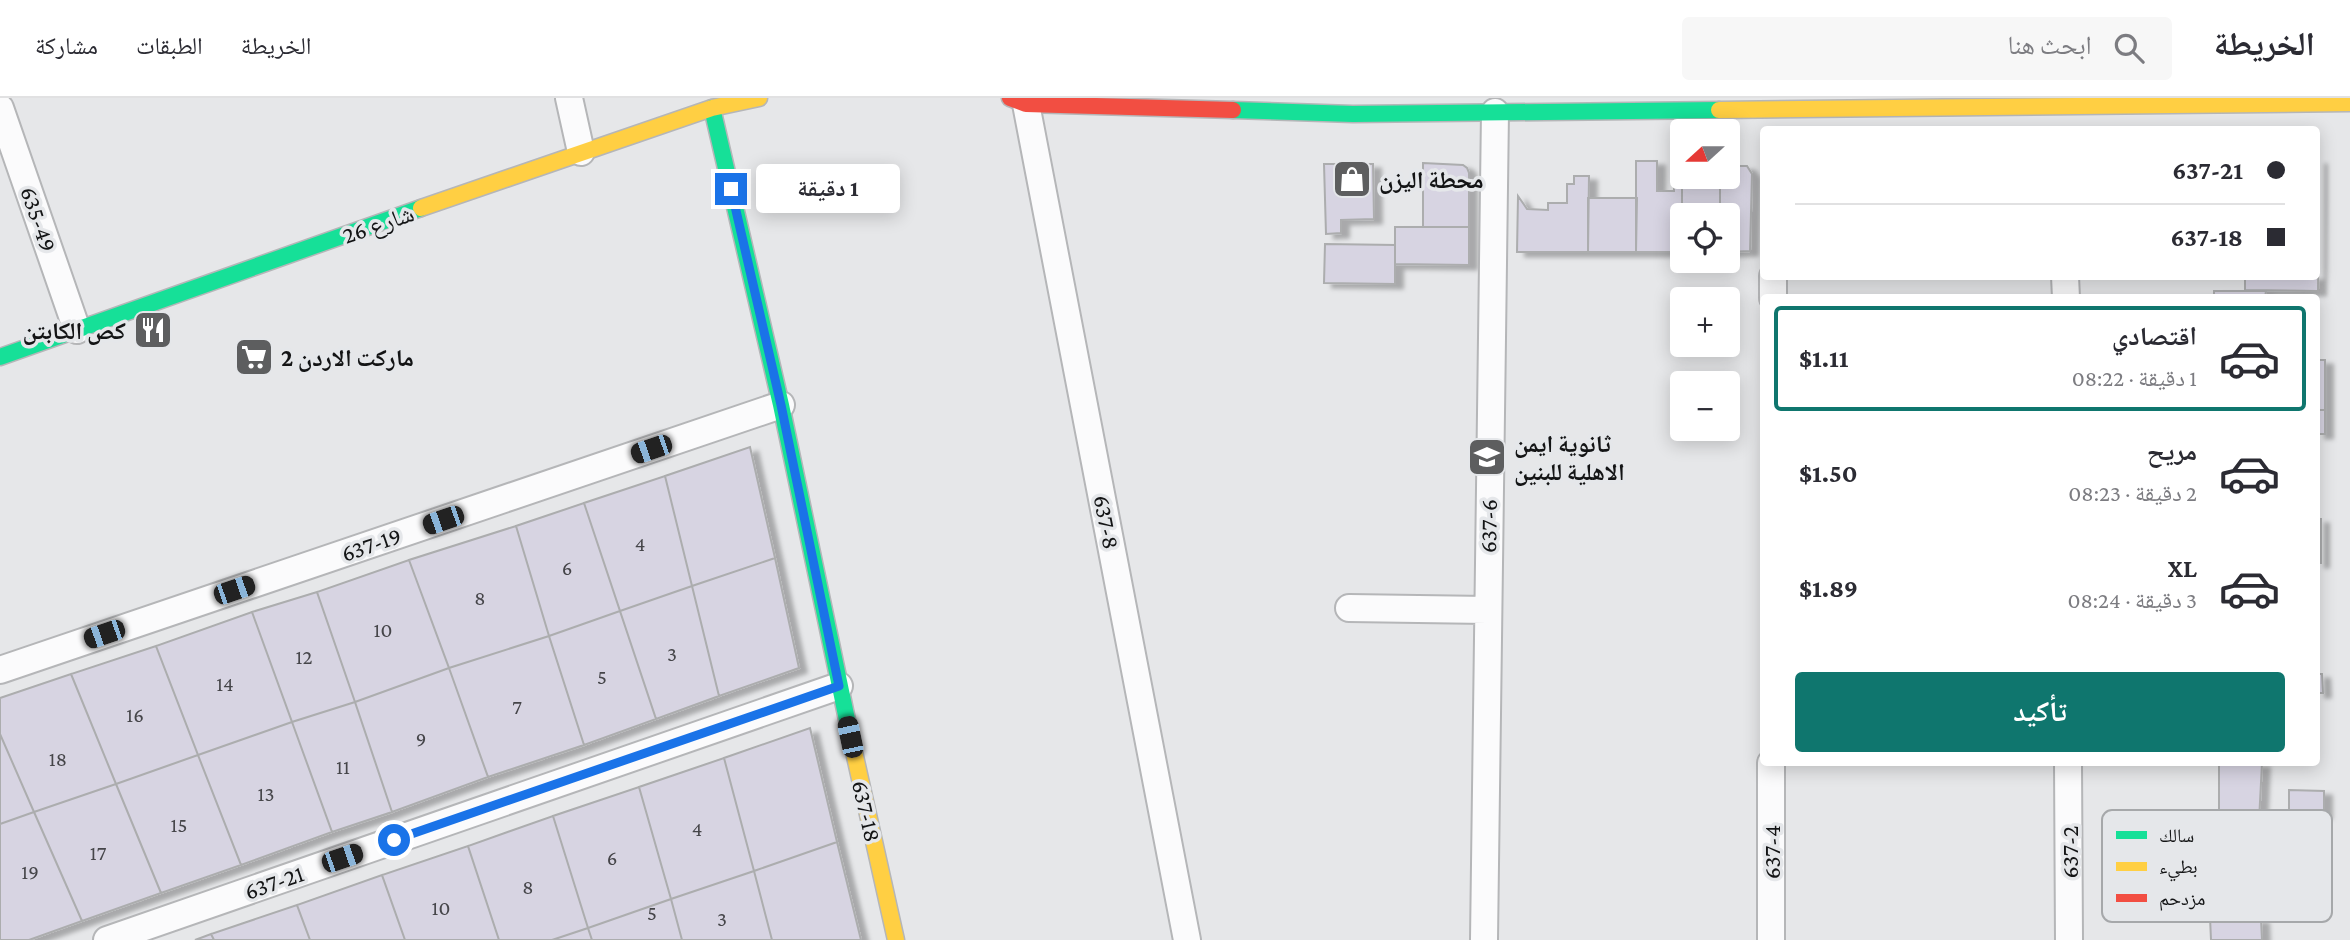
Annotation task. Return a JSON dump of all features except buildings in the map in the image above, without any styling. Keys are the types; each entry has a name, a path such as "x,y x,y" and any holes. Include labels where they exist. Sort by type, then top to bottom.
{"street":[{"path":"569,98 581,152"},
{"name":"شارع 26","path":"0,357 581,152 712,108 759,98"},
{"path":"1018,101 1425,106 1495,112 1774,119 2025,102 2064,118 2350,103"},
{"name":"637-8","path":"1018,101 1187,940"},
{"name":"635-49","path":"0,108 77,330"},
{"name":"637-18","path":"712,108 781,405 839,686 896,940"},
{"name":"637-6","path":"1484,940 1495,112"},
{"name":"637-19","path":"0,670 781,405"},
{"path":"1349,608 1487,610"},
{"name":"637-21","path":"107,940 839,686"},
{"name":"637-4","path":"1770,940 1771,766"},
{"name":"637-2","path":"2068,766 2069,940"}],"traffic: fast":[{"path":"712,108 781,405 850,734"},
{"path":"1233,110 1353,114 1719,110"},
{"path":"0,357 421,208"}],"traffic: slow":[{"path":"421,208 712,108 759,98"},
{"path":"1719,110 2350,103"},
{"path":"850,734 896,940"}],"traffic: jam":[{"path":"1010,98 1026,104 1233,110"}],"place":[{"name":"محطة اليزن","path":"1352,179"},
{"name":"كص الكابتن","path":"153,330"},
{"name":"ماركت الاردن 2","path":"254,357"},
{"name":"ثانوية ايمن الاهلية للبنين","path":"1487,457"}],"route":[{"path":"394,840 839,686 781,405 731,189"}]}
